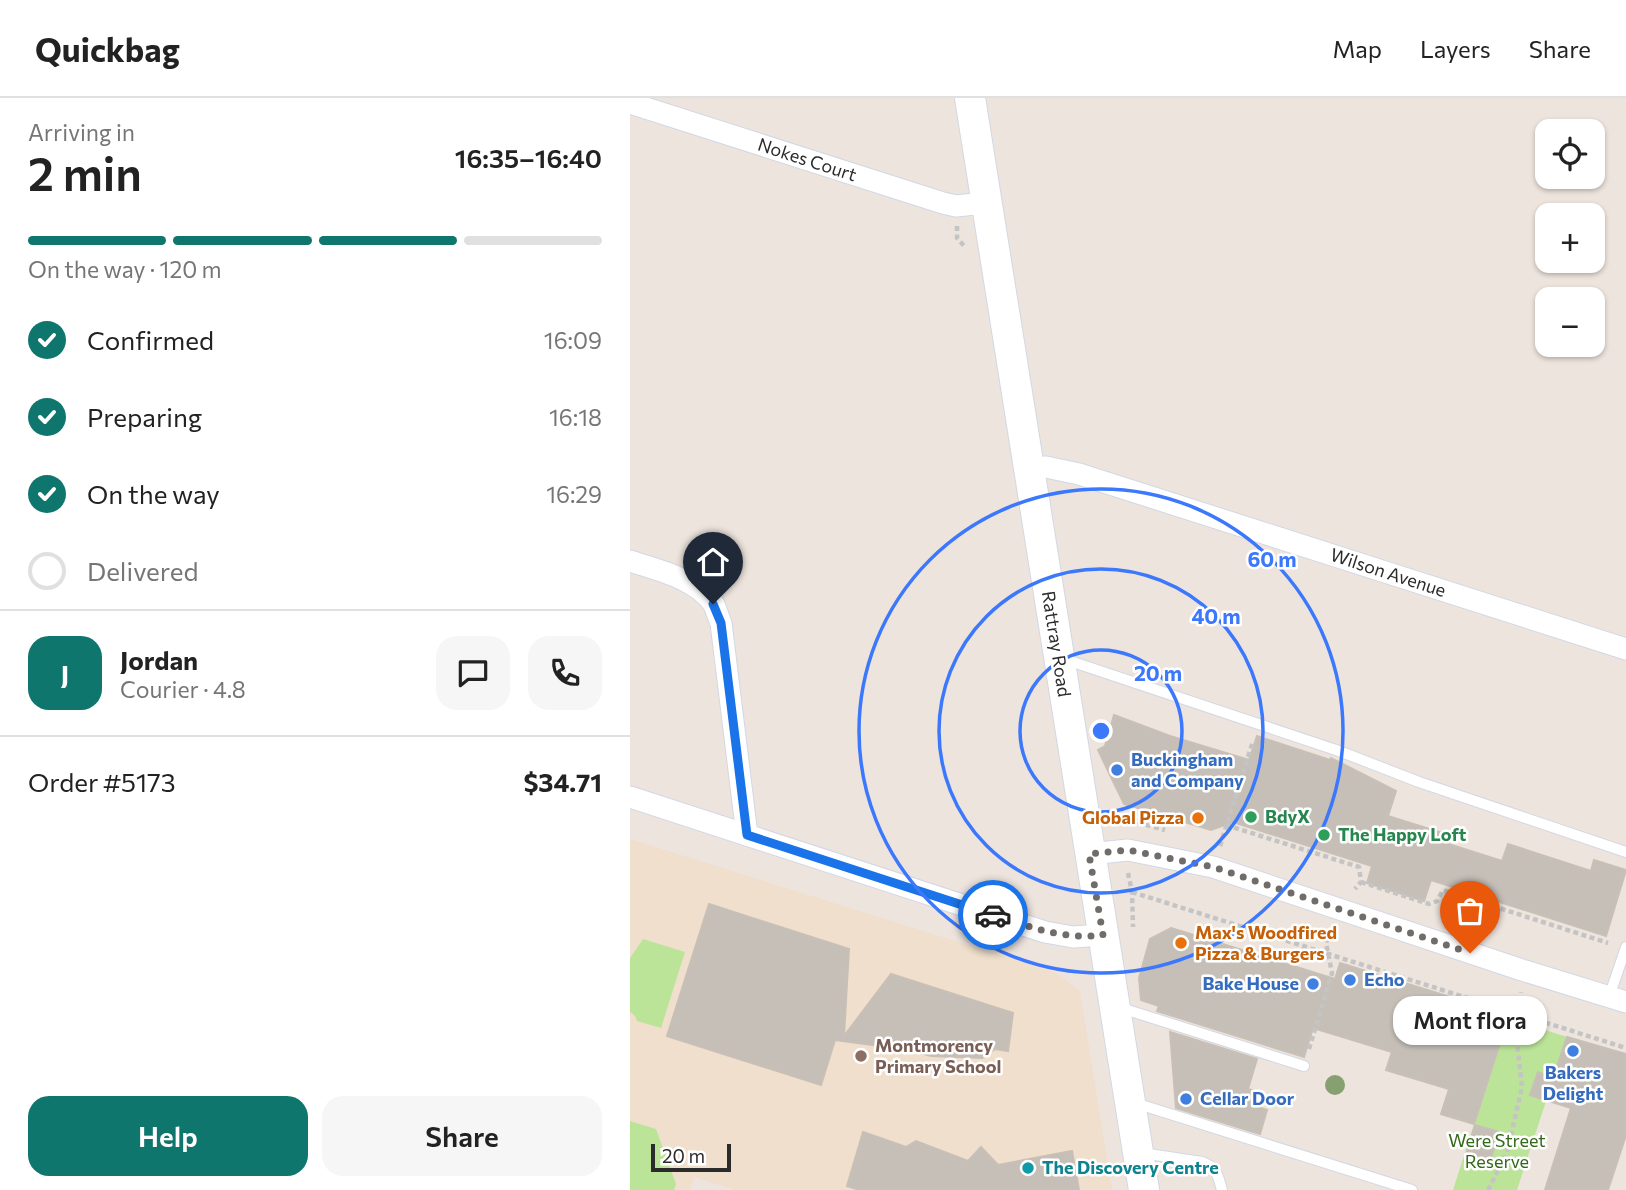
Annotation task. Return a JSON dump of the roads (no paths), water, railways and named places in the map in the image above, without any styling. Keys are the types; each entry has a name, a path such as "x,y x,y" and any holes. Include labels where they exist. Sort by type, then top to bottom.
{"street":[{"name":"Rattray Road","path":"970,98 1144,1190"},
{"name":"Nokes Court","path":"630,103 943,204 956,206 985,203"},
{"name":"Wilson Avenue","path":"1028,469 1046,467 1079,474 1626,649"},
{"path":"630,561 683,580 700,589 713,604 721,623 747,835"},
{"path":"630,797 1045,932 1073,937 1103,935"},
{"path":"1089,854 1128,850 1213,867 1522,970 1618,999"}],"lane":[{"path":"1059,657 1339,751 1419,782 1626,852"},
{"path":"1618,999 1626,948"},
{"path":"1115,1006 1304,1066"},
{"path":"1129,1101 1412,1190"},
{"path":"1139,1152 1211,1165 1217,1172 1222,1190"}],"place":[{"name":"Buckingham and Company","path":"1117,770"},
{"name":"BdyX","path":"1251,817"},
{"name":"Global Pizza","path":"1198,818"},
{"name":"The Happy Loft","path":"1324,835"},
{"name":"Max's Woodfired Pizza & Burgers","path":"1181,943"},
{"name":"Mont flora","path":"1470,953"},
{"name":"Echo","path":"1350,980"},
{"name":"Bake House","path":"1313,984"},
{"name":"Bakers Delight","path":"1573,1051"},
{"name":"Montmorency Primary School","path":"861,1056"},
{"name":"Cellar Door","path":"1186,1099"},
{"name":"The Discovery Centre","path":"1028,1168"}],"park label":[{"name":"Were Street Reserve","path":"1497,1151"}]}
